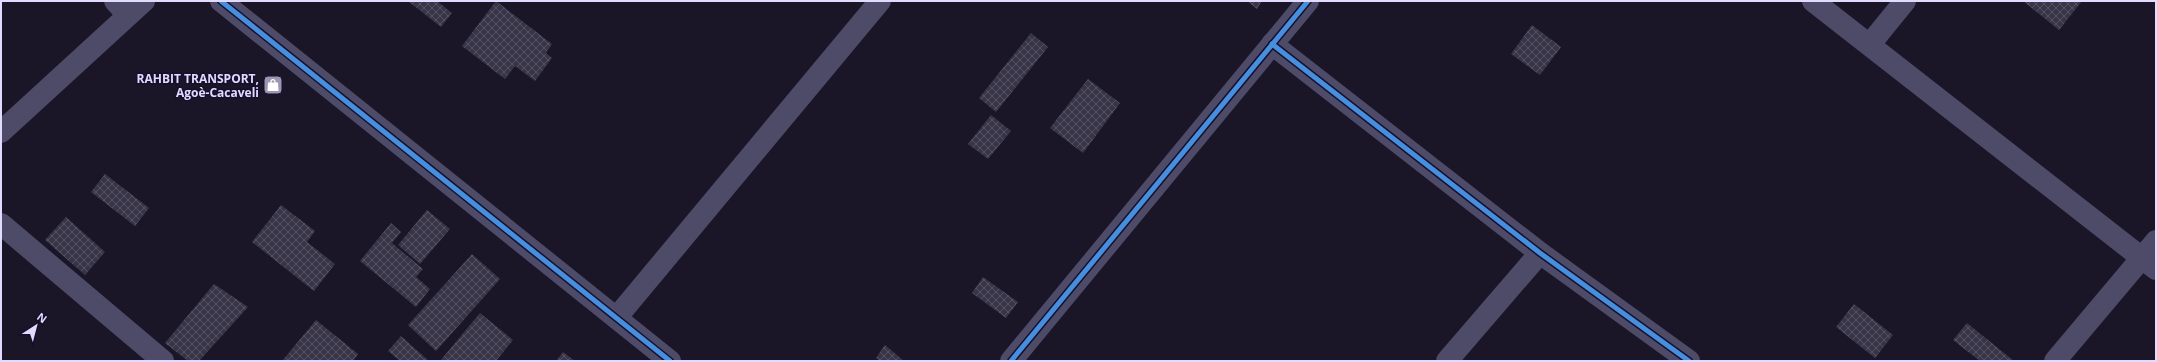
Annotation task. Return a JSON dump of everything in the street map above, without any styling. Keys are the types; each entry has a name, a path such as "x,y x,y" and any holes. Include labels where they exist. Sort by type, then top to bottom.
{"street":[{"path":"1,132 122,8 144,1"},
{"path":"221,1 670,361"},
{"path":"617,318 880,1"},
{"path":"1011,361 1308,1"},
{"path":"1813,1 2149,263"},
{"path":"1870,44 1905,1"},
{"path":"1272,44 1540,252 1689,361"},
{"path":"1,224 163,361"},
{"path":"2055,361 2149,263 2156,241"},
{"path":"1447,361 1540,252"}],"building":[{"path":"408,1 437,1 452,13 441,27"},
{"path":"496,1 552,44 546,53 552,58 535,81 515,66 505,79 462,46"},
{"path":"1247,1 1262,1 1257,9"},
{"path":"2023,1 2082,1 2059,30"},
{"path":"1532,25 1561,47 1540,75 1511,54"},
{"path":"1031,33 1048,47 996,112 979,98"},
{"path":"1088,79 1120,103 1083,153 1050,128"},
{"path":"991,115 1011,131 988,159 968,144"},
{"path":"105,174 149,208 135,226 91,192"},
{"path":"281,205 315,231 307,242 335,264 314,291 252,242"},
{"path":"427,210 450,229 420,264 398,245"},
{"path":"66,217 105,252 85,275 45,240"},
{"path":"391,223 401,232 392,243 423,269 416,277 430,289 416,307 360,261"},
{"path":"472,254 500,279 436,351 408,325"},
{"path":"983,277 1018,302 1006,318 972,293"},
{"path":"214,284 248,307 199,361 188,361 165,343"},
{"path":"1854,304 1893,335 1875,358 1836,327"},
{"path":"480,313 513,340 496,361 440,361"},
{"path":"316,320 358,354 353,361 282,361"},
{"path":"1967,323 2014,361 1980,361 1953,340"},
{"path":"401,336 429,361 400,361 388,351"},
{"path":"885,345 904,361 880,361 876,358"},
{"path":"563,352 575,361 556,361"}],"cycle path":[{"path":"221,1 670,361"},
{"path":"1011,361 1308,1"},
{"path":"1272,44 1540,253 1689,361"}],"place":[{"name":"RAHBIT TRANSPORT, Agoè-Cacaveli","path":"273,85"}]}
